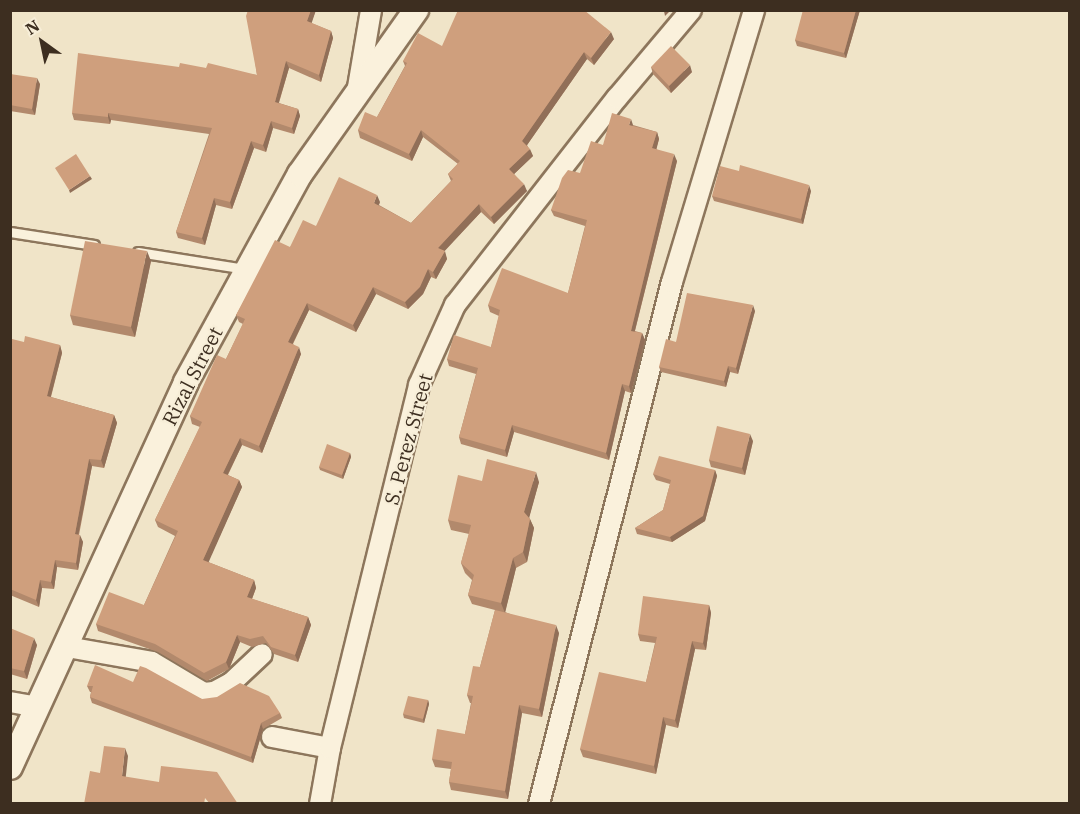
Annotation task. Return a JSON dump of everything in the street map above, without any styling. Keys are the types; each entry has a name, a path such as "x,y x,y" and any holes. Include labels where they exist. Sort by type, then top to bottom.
{"street":[{"path":"356,95 371,10"},
{"name":"Rizal Street","path":"10,767 67,647 186,382 300,174 416,10"},
{"name":"S. Perez Street","path":"320,804 330,748 419,385 455,305 617,98 691,10"},
{"path":"539,804 672,282 754,10"},
{"path":"67,647 152,662 204,693 214,692 231,683 262,654"},
{"path":"10,702 39,707"},
{"path":"272,737 330,748"}],"lane":[{"path":"10,232 102,246"},
{"path":"124,249 248,269"}],"building":[{"path":"248,10 311,10 307,21 331,31 319,75 286,61 275,102 298,109 292,128 271,121 263,145 251,141 230,202 214,198 202,238 176,232 212,128 108,113 108,117 72,113 78,53 179,67 180,63 206,68 208,63 257,75 246,16"},
{"path":"458,10 584,10 611,32 591,58 584,52 522,141 530,149 509,169 524,184 491,217 479,204 438,248 445,251 433,272 428,269 420,287 405,302 373,287 353,325 307,303 288,342 299,347 259,446 240,438 223,473 239,480 203,560 254,580 247,597 308,617 295,655 271,647 263,636 250,639 237,635 226,662 204,673 155,644 96,624 109,592 144,605 178,531 155,520 202,422 190,416 217,355 226,359 245,319 236,315 275,240 290,247 303,220 316,226 339,177 377,195 374,203 411,223 453,179 448,174 460,161 421,130 409,154 358,130 365,112 377,117 407,63 403,61 418,33 442,46"},
{"path":"803,10 856,10 844,53 795,40"},
{"path":"671,46 690,65 669,86 651,67"},
{"path":"10,74 37,78 32,109 10,105"},
{"path":"612,113 631,119 629,125 657,132 652,148 674,154 631,331 642,333 629,386 622,384 606,453 512,425 505,450 459,437 478,368 447,359 454,335 491,347 500,310 488,305 502,268 568,293 587,220 551,210 562,178 568,170 580,173 591,141 603,145"},
{"path":"76,154 90,176 69,190 55,168"},
{"path":"740,165 809,185 801,219 712,196 720,166 739,171"},
{"path":"85,241 147,251 131,327 70,315"},
{"path":"687,293 753,305 736,368 728,366 724,381 659,367 666,339 676,342"},
{"path":"25,336 60,345 47,396 114,415 101,460 89,459 75,534 80,535 76,563 55,560 51,582 40,580 36,600 10,589 10,344 12,339 24,342"},
{"path":"717,426 750,434 742,468 709,460"},
{"path":"327,444 350,453 342,475 319,467"},
{"path":"659,456 715,470 703,516 670,537 635,528 663,510 671,480 653,474"},
{"path":"487,459 536,472 524,512 530,519 523,552 513,558 501,603 468,595 474,575 461,563 471,525 448,520 458,475 482,481"},
{"path":"643,596 709,605 703,643 692,641 675,720 663,717 654,766 580,749 599,672 646,682 657,637 638,634"},
{"path":"495,610 556,625 539,709 519,705 505,791 449,782 452,762 432,759 437,729 465,734 473,696 467,695 473,666 480,667"},
{"path":"10,628 34,638 24,671 10,668"},
{"path":"95,665 133,682 140,666 202,699 217,697 240,683 269,696 280,713 261,723 251,757 90,697 93,686 87,686"},
{"path":"408,696 428,700 423,719 403,714"},
{"path":"104,746 125,748 122,776 159,782 161,766 217,772 238,804 210,804 205,798 204,804 84,804 90,771 100,773"}]}
